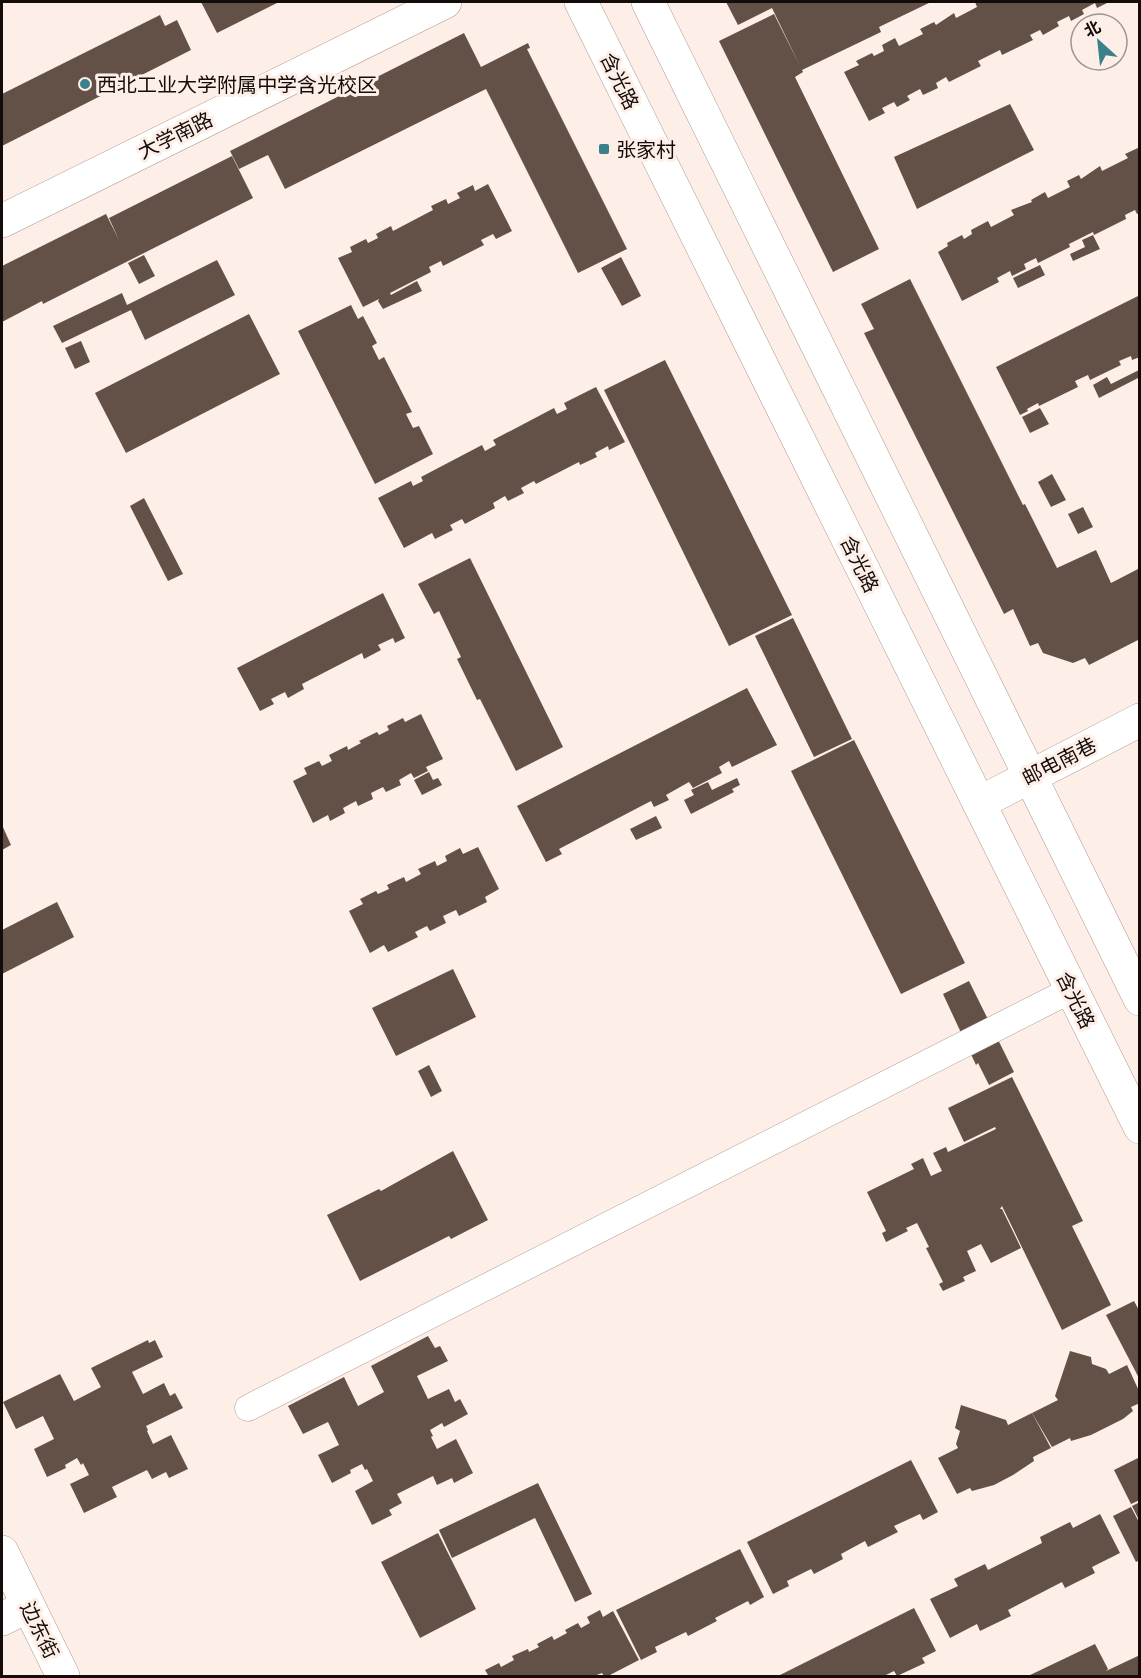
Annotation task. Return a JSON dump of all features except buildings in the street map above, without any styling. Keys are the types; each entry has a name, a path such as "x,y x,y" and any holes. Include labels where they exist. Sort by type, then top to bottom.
{"main road":[{"name":"大学南路","path":"2,220 445,2"},
{"name":"含光路","path":"581,2 1140,1127"},
{"path":"648,2 1140,999"},
{"name":"邮电南巷","path":"979,803 1140,720"},
{"name":"边东街","path":"2,1552 15,1613 63,1677"}],"street":[{"path":"248,1408 1071,990"}],"place":[{"name":"西北工业大学附属中学含光校区","path":"85,84"},
{"name":"张家村","path":"604,149"}]}
